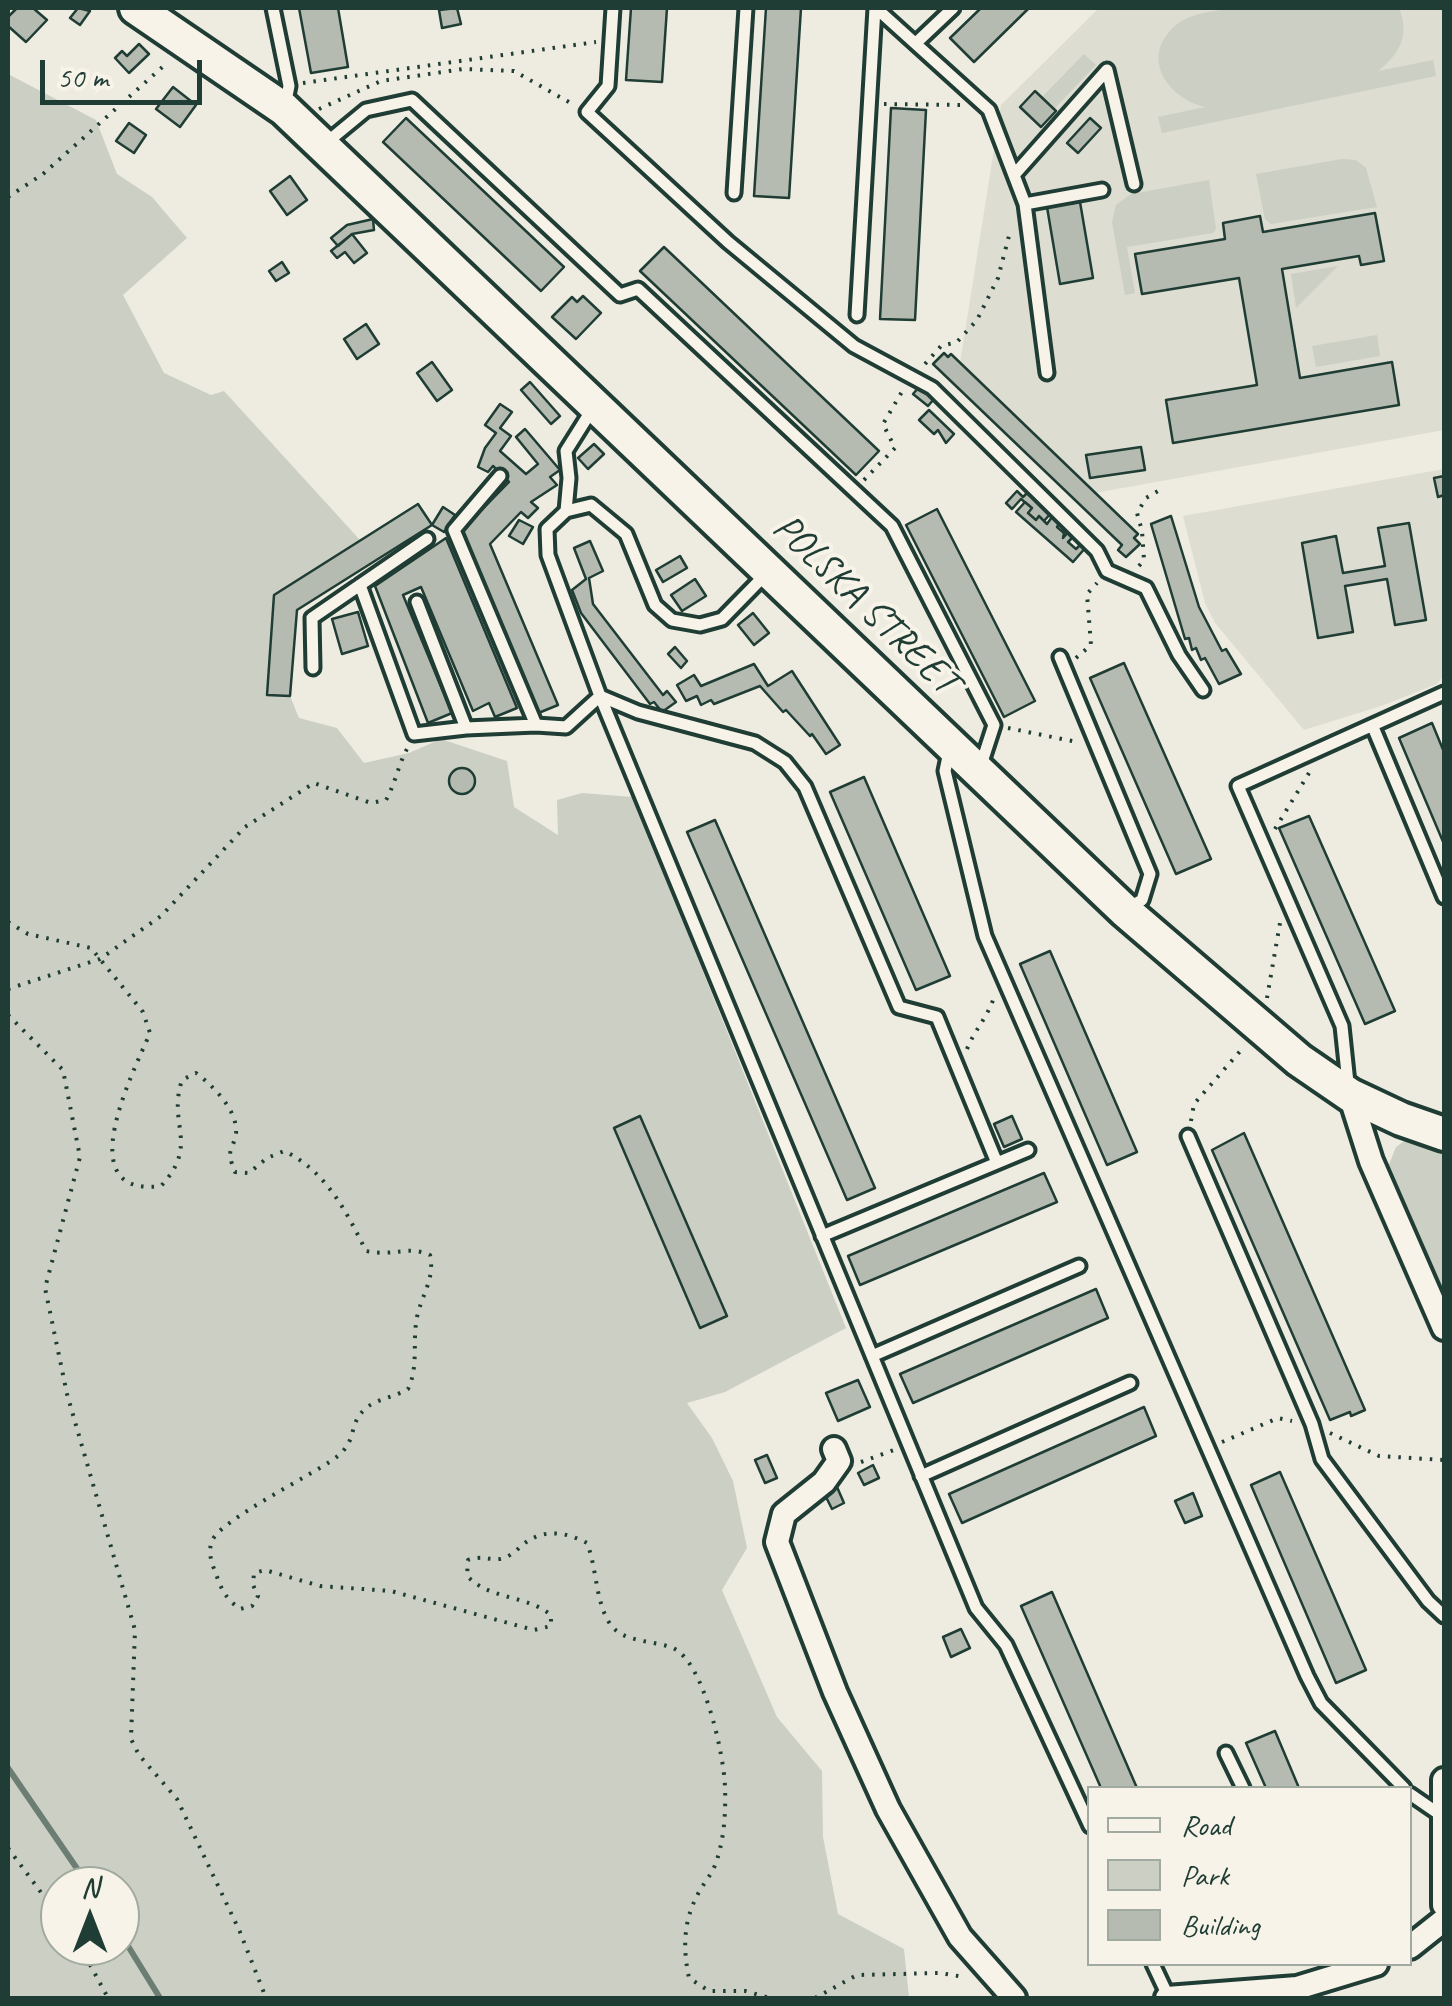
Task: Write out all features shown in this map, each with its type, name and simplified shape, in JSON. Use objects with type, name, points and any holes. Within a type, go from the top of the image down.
[{"type":"street","name":"POLSKA STREET","points":[[136,8],[299,116],[979,774],[1124,910],[1261,1028],[1299,1060],[1350,1094],[1401,1119],[1444,1134]]},
{"type":"street","points":[[1350,1094],[1371,1161],[1444,1328]]},
{"type":"street","points":[[834,1449],[840,1461],[824,1482],[784,1514],[777,1542],[835,1692],[888,1809],[960,1937],[1006,1990]]},
{"type":"street","points":[[1444,1780],[1444,1905]]},
{"type":"street","points":[[1412,1946],[1444,1920]]},
{"type":"street","points":[[1168,1998],[1297,1988],[1330,1971],[1363,1966]]},
{"type":"lane","points":[[272,8],[299,116],[366,110],[412,100],[620,295],[638,290],[892,526],[994,725],[979,774]]},
{"type":"lane","points":[[613,8],[608,86],[587,112],[717,232],[854,346],[932,388],[1097,551],[1107,571],[1146,588],[1180,655],[1203,690]]},
{"type":"lane","points":[[734,194],[746,8]]},
{"type":"lane","points":[[876,8],[989,110],[1025,208],[1047,373]]},
{"type":"lane","points":[[857,315],[876,8]]},
{"type":"lane","points":[[916,44],[953,8]]},
{"type":"lane","points":[[1014,175],[1107,70],[1134,184]]},
{"type":"lane","points":[[1025,208],[1102,190]]},
{"type":"lane","points":[[566,510],[570,478],[566,451],[595,404]]},
{"type":"lane","points":[[500,476],[454,530],[536,725]]},
{"type":"lane","points":[[770,570],[722,619],[700,625],[672,620],[655,605],[626,534],[591,505],[566,510],[547,529],[548,555],[600,696],[976,1608],[1006,1645],[1087,1820]]},
{"type":"lane","points":[[313,668],[312,618],[426,538]]},
{"type":"lane","points":[[360,585],[414,734],[536,725],[566,728],[600,696]]},
{"type":"lane","points":[[417,602],[466,728]]},
{"type":"lane","points":[[1060,656],[1150,874],[1142,900],[1124,910]]},
{"type":"lane","points":[[1350,1094],[1342,1026],[1238,786],[1444,693]]},
{"type":"lane","points":[[600,696],[638,712],[754,743],[786,762],[805,787],[899,1007],[937,1016],[997,1163]]},
{"type":"lane","points":[[1373,727],[1444,897]]},
{"type":"lane","points":[[950,746],[945,771],[986,936],[1307,1676],[1321,1703],[1402,1786]]},
{"type":"lane","points":[[1188,1136],[1312,1424],[1322,1459],[1444,1616]]},
{"type":"lane","points":[[822,1236],[1028,1150]]},
{"type":"lane","points":[[872,1356],[1079,1266]]},
{"type":"lane","points":[[921,1476],[1130,1383]]},
{"type":"lane","points":[[1226,1753],[1241,1786]]},
{"type":"lane","points":[[1412,1795],[1442,1816]]},
{"type":"lane","points":[[1154,1966],[1168,1998]]},
{"type":"path","points":[[299,116],[611,40]]},
{"type":"path","points":[[8,197],[42,174],[161,70],[184,41]]},
{"type":"path","points":[[299,116],[382,81],[463,69],[514,71],[587,112]]},
{"type":"path","points":[[869,104],[983,105]]},
{"type":"path","points":[[854,491],[894,448],[883,424],[913,378],[942,346],[958,342],[977,320],[998,278],[1007,236],[1025,208]]},
{"type":"path","points":[[994,725],[1097,746]]},
{"type":"path","points":[[8,989],[100,959],[161,916],[245,827],[314,783],[371,803],[386,800],[398,780],[398,765],[414,734]]},
{"type":"path","points":[[1264,846],[1325,748]]},
{"type":"path","points":[[1253,989],[1266,1000],[1285,894]]},
{"type":"path","points":[[8,922],[28,934],[91,948],[143,1012],[150,1033],[128,1079],[113,1136],[114,1164],[125,1181],[140,1189],[161,1186],[177,1169],[181,1152],[177,1096],[182,1080],[196,1073],[212,1085],[233,1118],[236,1134],[230,1158],[236,1172],[249,1173],[267,1158],[284,1151],[304,1160],[324,1179],[366,1251],[387,1256],[415,1248],[430,1255],[434,1274],[416,1320],[414,1374],[408,1389],[366,1408],[354,1422],[351,1444],[337,1457],[282,1492],[234,1516],[212,1539],[210,1558],[224,1596],[240,1609],[252,1606],[258,1596],[253,1585],[254,1573],[265,1570],[320,1586],[391,1591],[534,1630],[551,1626],[551,1614],[540,1606],[480,1590],[467,1576],[468,1560],[483,1556],[500,1559],[514,1553],[536,1534],[570,1534],[587,1543],[611,1626],[632,1639],[677,1650],[689,1662],[719,1740],[725,1787],[722,1842],[713,1870],[695,1899],[686,1931],[684,1953],[689,1978],[710,1992],[745,1991],[770,1998]]},
{"type":"path","points":[[965,1084],[967,1048],[974,1030],[988,1018],[1002,973]]},
{"type":"path","points":[[8,1014],[63,1070],[80,1157],[45,1288],[68,1394],[134,1630],[131,1739],[139,1755],[177,1800],[240,1932],[266,1998]]},
{"type":"path","points":[[1194,1104],[1261,1028]]},
{"type":"path","points":[[856,1464],[908,1444]]},
{"type":"path","points":[[8,1848],[40,1891]]},
{"type":"path","points":[[91,1966],[108,1998]]},
{"type":"path","points":[[815,1998],[857,1975],[940,1974],[1006,1990]]},
{"type":"shaded area","points":[[1099,8],[1444,8],[1444,430],[1095,493],[960,363],[1001,105]]},
{"type":"shaded area","points":[[1444,469],[1444,675],[1437,684],[1384,705],[1304,730],[1215,623],[1205,603],[1183,516]]},
{"type":"green space","points":[[1235,8],[1399,8],[1401,43],[1378,71],[1433,60],[1436,76],[1162,133],[1158,117],[1205,107],[1180,95],[1163,75],[1159,51],[1164,38],[1188,18]]},
{"type":"green space","points":[[1084,54],[1096,65],[1054,109],[1042,97]]},
{"type":"green space","points":[[8,74],[96,120],[117,174],[152,197],[187,238],[123,295],[164,373],[211,395],[224,391],[360,540],[274,595],[267,695],[290,696],[299,718],[337,728],[364,763],[409,753],[441,739],[507,761],[514,807],[558,835],[557,800],[582,793],[633,797],[846,1328],[725,1392],[687,1403],[712,1438],[733,1481],[747,1548],[722,1590],[777,1717],[822,1771],[823,1837],[838,1914],[904,1949],[909,1998],[8,1998]]},
{"type":"green space","points":[[1356,160],[1366,168],[1377,207],[1271,224],[1265,219],[1256,174]]},
{"type":"green space","points":[[1209,180],[1216,229],[1213,233],[1127,247],[1135,293],[1125,295],[1112,222],[1116,205],[1131,194]]},
{"type":"green space","points":[[1338,266],[1296,308],[1291,274]]},
{"type":"green space","points":[[1377,335],[1380,356],[1316,367],[1312,346]]},
{"type":"green space","points":[[1410,1137],[1444,1147],[1444,1301],[1388,1167],[1396,1147]]},
{"type":"building","points":[[17,8],[33,8],[47,20],[26,42],[8,26],[8,17]]},
{"type":"building","points":[[78,8],[90,11],[80,25],[70,18]]},
{"type":"building","points":[[299,8],[338,8],[348,67],[311,73]]},
{"type":"building","points":[[457,8],[461,24],[442,28],[439,10]]},
{"type":"building","points":[[631,8],[667,8],[662,82],[626,80]]},
{"type":"building","points":[[766,8],[801,8],[789,198],[754,196]]},
{"type":"building","points":[[981,8],[1029,8],[974,62],[950,38]]},
{"type":"building","points":[[139,44],[149,54],[129,73],[115,58],[122,51],[127,56]]},
{"type":"building","points":[[173,87],[196,105],[180,127],[156,109]]},
{"type":"building","points":[[1035,91],[1056,111],[1041,127],[1020,107]]},
{"type":"building","points":[[891,108],[926,110],[915,320],[880,319]]},
{"type":"building","points":[[406,118],[564,267],[541,291],[383,142]]},
{"type":"building","points":[[1090,118],[1101,128],[1078,153],[1067,143]]},
{"type":"building","points":[[129,123],[146,135],[134,153],[116,141]]},
{"type":"building","points":[[290,176],[307,200],[287,215],[270,191]]},
{"type":"building","points":[[1080,202],[1093,278],[1060,284],[1047,207]]},
{"type":"building","points":[[1375,213],[1384,261],[1361,265],[1359,256],[1282,269],[1300,378],[1392,362],[1399,405],[1173,443],[1166,400],[1257,385],[1239,278],[1142,294],[1135,254],[1225,239],[1223,223],[1260,216],[1263,232]]},
{"type":"building","points":[[373,219],[374,230],[352,234],[338,246],[331,238],[347,225]]},
{"type":"building","points":[[352,234],[367,253],[354,263],[345,252],[337,258],[331,251]]},
{"type":"building","points":[[664,247],[879,451],[856,475],[640,271]]},
{"type":"building","points":[[282,262],[289,273],[276,281],[269,271]]},
{"type":"building","points":[[583,296],[601,313],[576,339],[552,317],[572,297],[577,302]]},
{"type":"building","points":[[366,324],[379,344],[357,359],[344,339]]},
{"type":"building","points":[[944,353],[948,357],[951,354],[1138,534],[1134,538],[1140,544],[1126,557],[1118,550],[1122,545],[933,364]]},
{"type":"building","points":[[432,362],[452,390],[437,401],[417,373]]},
{"type":"building","points":[[530,382],[560,416],[551,424],[521,390]]},
{"type":"building","points":[[919,387],[934,399],[928,406],[913,394]]},
{"type":"building","points":[[500,404],[512,412],[500,428],[511,436],[500,451],[526,474],[538,464],[516,437],[525,429],[560,470],[550,477],[557,485],[531,502],[538,508],[528,518],[521,512],[490,544],[558,705],[536,714],[460,532],[509,482],[493,466],[488,472],[478,467],[496,433],[485,425]]},
{"type":"building","points":[[929,410],[954,434],[946,443],[938,430],[934,434],[919,420]]},
{"type":"building","points":[[594,444],[604,454],[588,469],[578,458]]},
{"type":"building","points":[[1141,447],[1145,470],[1090,478],[1086,455]]},
{"type":"building","points":[[1444,476],[1444,495],[1438,497],[1434,478]]},
{"type":"building","points":[[1017,491],[1023,497],[1027,493],[1051,513],[1044,521],[1039,516],[1036,520],[1028,513],[1032,508],[1021,499],[1012,509],[1006,503]]},
{"type":"building","points":[[1025,502],[1032,508],[1028,513],[1036,520],[1039,516],[1047,524],[1052,517],[1064,533],[1063,538],[1070,530],[1075,535],[1068,542],[1076,549],[1083,542],[1087,546],[1073,562],[1016,512]]},
{"type":"building","points":[[418,504],[432,525],[297,610],[290,696],[267,695],[274,595]]},
{"type":"building","points":[[443,507],[455,515],[444,532],[432,525]]},
{"type":"building","points":[[937,509],[1035,701],[1004,717],[906,525]]},
{"type":"building","points":[[1171,516],[1199,607],[1222,651],[1226,649],[1241,674],[1219,684],[1205,658],[1201,660],[1196,648],[1192,650],[1189,638],[1185,639],[1151,524]]},
{"type":"building","points":[[519,520],[533,527],[523,544],[509,536]]},
{"type":"building","points":[[1409,523],[1426,620],[1395,625],[1387,579],[1345,586],[1353,632],[1318,638],[1302,543],[1336,536],[1343,573],[1385,566],[1378,528]]},
{"type":"building","points":[[446,538],[517,708],[495,717],[489,703],[473,711],[421,587],[403,595],[452,713],[428,723],[375,586]]},
{"type":"building","points":[[590,541],[603,571],[589,578],[593,604],[663,695],[667,691],[676,702],[662,712],[654,702],[650,704],[581,613],[572,590],[586,579],[574,548]]},
{"type":"building","points":[[680,556],[687,568],[663,582],[656,570]]},
{"type":"building","points":[[695,579],[706,596],[682,611],[671,595]]},
{"type":"building","points":[[358,612],[368,646],[342,654],[332,619]]},
{"type":"building","points":[[753,613],[769,633],[754,645],[738,625]]},
{"type":"building","points":[[675,647],[687,661],[681,668],[668,654]]},
{"type":"building","points":[[1124,663],[1211,859],[1176,874],[1090,678]]},
{"type":"building","points":[[754,664],[768,686],[792,671],[840,745],[826,754],[812,734],[786,710],[783,712],[760,686],[714,704],[711,700],[701,705],[697,696],[686,701],[677,685],[694,675],[701,686]]},
{"type":"building","points":[[1432,723],[1444,752],[1444,844],[1399,738]]},
{"type":"building","points":[[462,768],[471,772],[475,781],[471,790],[462,794],[453,790],[449,781],[453,772]]},
{"type":"building","points":[[864,777],[950,976],[916,990],[830,792]]},
{"type":"building","points":[[1309,816],[1395,1011],[1365,1024],[1279,828]]},
{"type":"building","points":[[715,820],[875,1188],[847,1200],[687,832]]},
{"type":"building","points":[[1050,951],[1137,1152],[1107,1165],[1020,964]]},
{"type":"building","points":[[640,1116],[727,1316],[700,1328],[614,1128]]},
{"type":"building","points":[[1012,1116],[1022,1139],[1004,1147],[994,1124]]},
{"type":"building","points":[[1244,1133],[1365,1410],[1351,1416],[1350,1412],[1330,1420],[1212,1150]]},
{"type":"building","points":[[1044,1173],[1057,1202],[860,1285],[848,1256]]},
{"type":"building","points":[[1096,1289],[1108,1318],[913,1403],[900,1374]]},
{"type":"building","points":[[858,1380],[870,1407],[838,1421],[826,1393]]},
{"type":"building","points":[[1144,1407],[1156,1436],[962,1523],[949,1494]]},
{"type":"building","points":[[767,1455],[777,1478],[765,1483],[755,1460]]},
{"type":"building","points":[[873,1465],[879,1478],[864,1485],[858,1473]]},
{"type":"building","points":[[1280,1472],[1366,1670],[1336,1683],[1251,1485]]},
{"type":"building","points":[[837,1487],[844,1503],[832,1509],[824,1493]]},
{"type":"building","points":[[1193,1493],[1202,1516],[1185,1523],[1175,1501]]},
{"type":"building","points":[[1052,1592],[1136,1786],[1100,1786],[1021,1606]]},
{"type":"building","points":[[961,1629],[970,1648],[951,1657],[943,1637]]},
{"type":"building","points":[[1275,1731],[1298,1786],[1265,1786],[1246,1743]]},
{"type":"waterway","points":[[8,1768],[75,1866]]},
{"type":"waterway","points":[[140,1966],[160,1998]]}]
